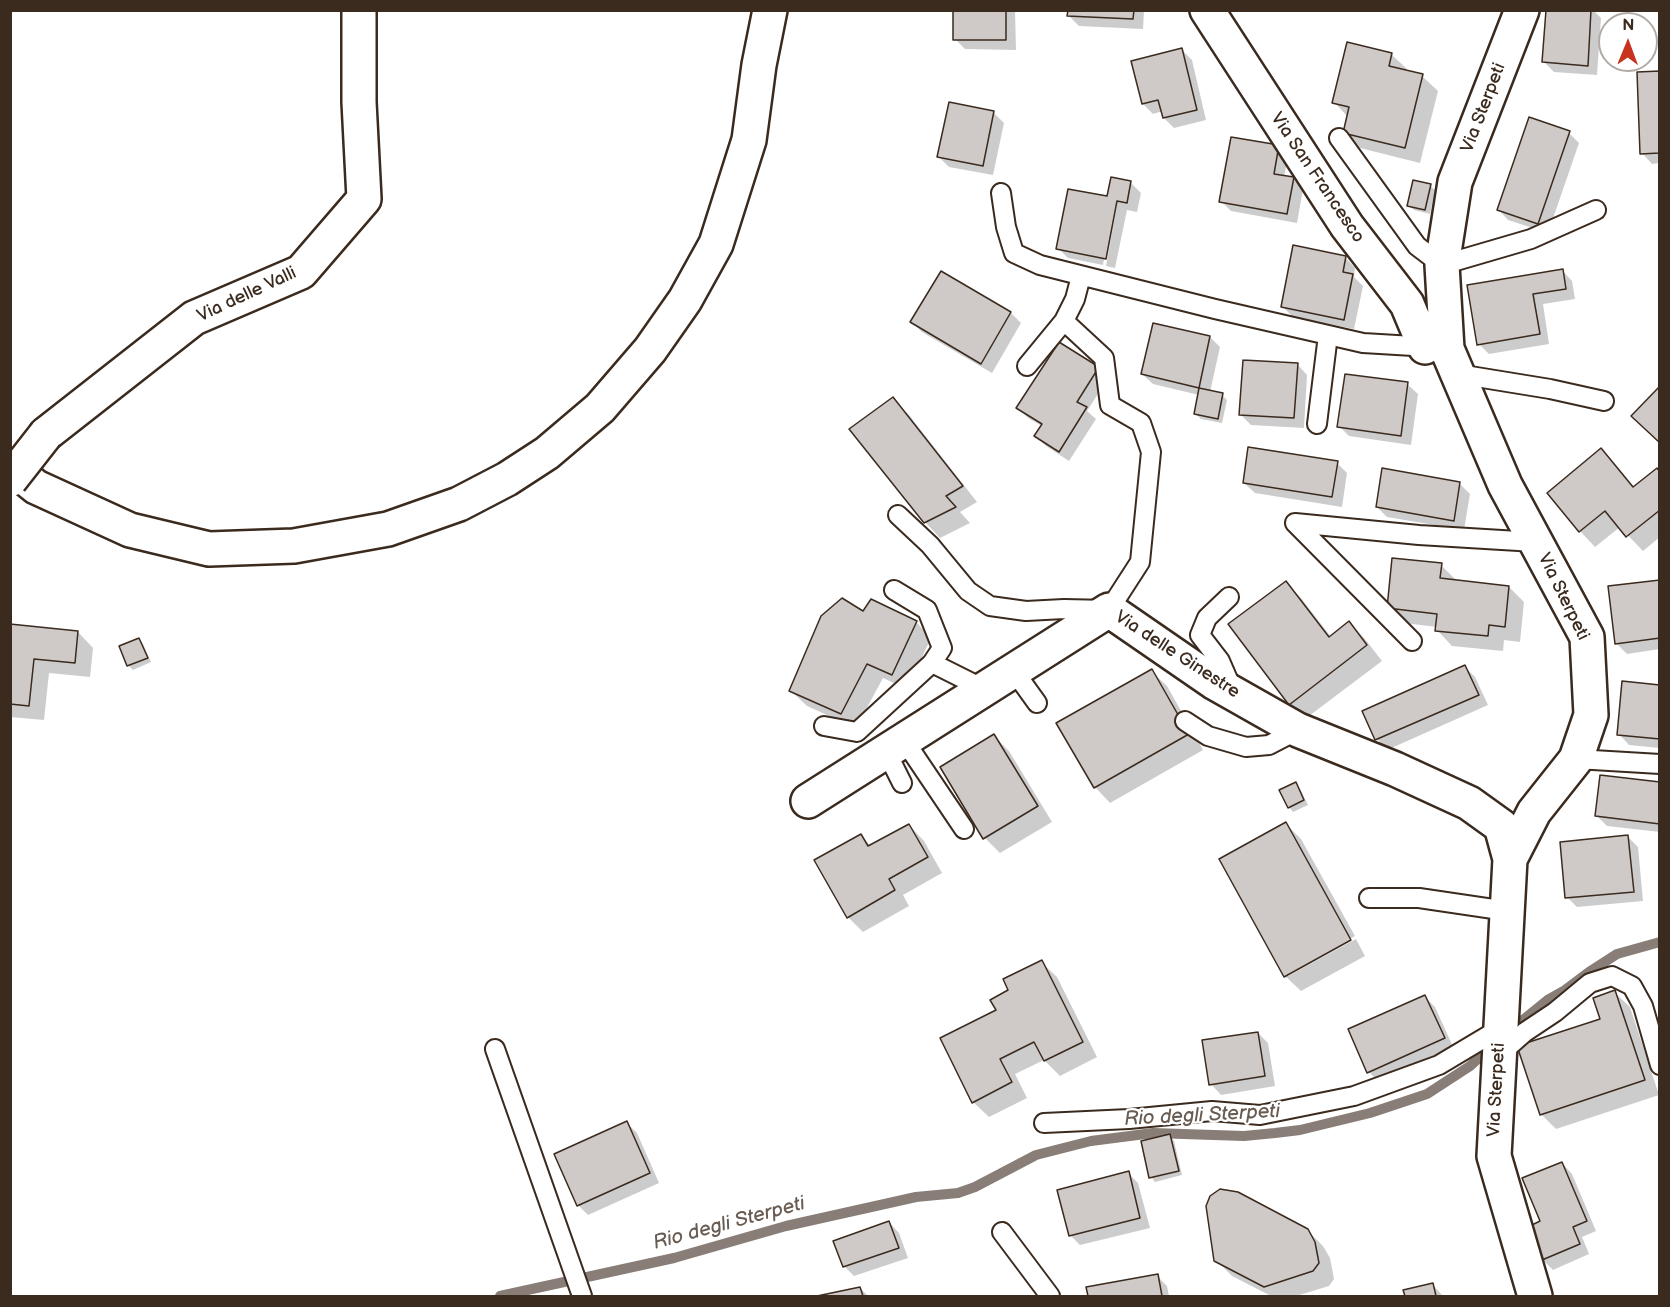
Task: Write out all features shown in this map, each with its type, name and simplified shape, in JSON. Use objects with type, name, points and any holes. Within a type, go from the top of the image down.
[{"type":"main road","points":[[756,10],[759,65]]},
{"type":"main road","points":[[10,466],[36,487],[130,530],[208,549],[294,546],[388,529],[459,504],[507,479],[548,453],[600,408],[650,350],[685,300],[716,244],[749,140],[759,65],[770,10]]},
{"type":"main road","name":"Via San Francesco","points":[[1207,10],[1347,226],[1407,304],[1444,357]]},
{"type":"main road","name":"Via Sterpeti","points":[[1522,10],[1455,182],[1442,264],[1444,357],[1505,485],[1587,637],[1591,715],[1576,759],[1534,812],[1510,859],[1494,1156],[1535,1296]]},
{"type":"main road","name":"Via delle Valli","points":[[10,480],[46,434],[194,318],[301,272],[364,199],[359,102],[359,13]]},
{"type":"main road","name":"Via delle Ginestre","points":[[808,801],[1109,610],[1215,682],[1298,730],[1395,769],[1469,803],[1501,826],[1510,859]]},
{"type":"lane","points":[[1339,138],[1417,246],[1442,264],[1531,239],[1596,210]]},
{"type":"lane","points":[[1001,193],[1006,227],[1014,252],[1040,266],[1362,343],[1444,357],[1550,389],[1604,401]]},
{"type":"lane","points":[[1027,366],[1064,321],[1075,299],[1081,276]]},
{"type":"lane","points":[[898,515],[930,545],[968,591],[990,606],[1026,611],[1109,610],[1140,562],[1150,452],[1141,423],[1110,405],[1104,358],[1064,321]]},
{"type":"lane","points":[[1317,424],[1328,334]]},
{"type":"lane","points":[[1412,641],[1294,523],[1419,535],[1535,542]]},
{"type":"lane","points":[[824,726],[857,732],[932,663],[942,648],[927,610],[894,590]]},
{"type":"lane","points":[[1229,597],[1207,618],[1200,635],[1220,661],[1234,694]]},
{"type":"lane","points":[[932,663],[984,689]]},
{"type":"lane","points":[[1014,670],[1037,703]]},
{"type":"lane","points":[[1185,721],[1208,736],[1245,747],[1269,745],[1298,730]]},
{"type":"lane","points":[[895,746],[902,783]]},
{"type":"lane","points":[[895,746],[964,829]]},
{"type":"lane","points":[[1576,759],[1659,764]]},
{"type":"lane","points":[[1369,898],[1419,898],[1507,911]]},
{"type":"lane","points":[[1044,1123],[1130,1119],[1212,1111],[1260,1115],[1354,1096],[1525,1032],[1555,1012],[1590,983],[1612,976],[1632,986],[1643,1006],[1659,1065]]},
{"type":"lane","points":[[495,1049],[572,1264],[580,1293]]},
{"type":"lane","points":[[1002,1232],[1050,1296]]},
{"type":"building","points":[[953,10],[1006,10],[1006,40],[953,40]]},
{"type":"building","points":[[1068,10],[1134,10],[1133,19],[1067,16]]},
{"type":"building","points":[[1546,10],[1591,10],[1588,66],[1542,62]]},
{"type":"building","points":[[1347,42],[1392,53],[1389,66],[1423,74],[1405,148],[1343,133],[1349,107],[1332,103]]},
{"type":"building","points":[[1182,48],[1197,110],[1163,118],[1158,100],[1142,104],[1131,61]]},
{"type":"building","points":[[1660,71],[1660,153],[1640,154],[1637,72]]},
{"type":"building","points":[[949,102],[994,111],[983,166],[937,157]]},
{"type":"building","points":[[1529,117],[1570,131],[1538,224],[1497,210]]},
{"type":"building","points":[[1231,137],[1279,145],[1274,174],[1294,177],[1287,214],[1219,202]]},
{"type":"building","points":[[1111,177],[1131,181],[1127,203],[1117,201],[1106,259],[1056,249],[1068,189],[1107,196]]},
{"type":"building","points":[[1413,180],[1431,184],[1425,210],[1407,206]]},
{"type":"building","points":[[1293,245],[1346,256],[1343,272],[1353,274],[1344,320],[1281,307]]},
{"type":"building","points":[[1563,269],[1566,289],[1533,294],[1540,334],[1477,345],[1467,285]]},
{"type":"building","points":[[941,271],[1011,312],[981,364],[910,322]]},
{"type":"building","points":[[1153,323],[1210,336],[1199,388],[1141,374]]},
{"type":"building","points":[[1059,342],[1099,367],[1077,402],[1087,407],[1059,452],[1034,436],[1042,424],[1016,408]]},
{"type":"building","points":[[1243,360],[1298,363],[1294,418],[1239,415]]},
{"type":"building","points":[[1345,374],[1408,382],[1401,436],[1337,427]]},
{"type":"building","points":[[1660,386],[1660,443],[1631,416]]},
{"type":"building","points":[[1199,388],[1223,393],[1218,419],[1194,414]]},
{"type":"building","points":[[893,397],[963,486],[946,496],[956,507],[924,523],[849,429]]},
{"type":"building","points":[[1248,447],[1338,461],[1332,497],[1243,483]]},
{"type":"building","points":[[1601,448],[1633,487],[1657,468],[1660,472],[1660,510],[1626,537],[1605,511],[1579,532],[1547,493]]},
{"type":"building","points":[[1382,468],[1460,482],[1454,521],[1376,507]]},
{"type":"building","points":[[1392,558],[1442,563],[1440,578],[1509,586],[1505,627],[1489,625],[1488,636],[1435,631],[1437,614],[1387,608]]},
{"type":"building","points":[[1660,580],[1660,638],[1615,644],[1608,586]]},
{"type":"building","points":[[1286,581],[1329,637],[1349,621],[1367,645],[1289,705],[1228,624]]},
{"type":"building","points":[[842,598],[863,611],[871,599],[917,621],[892,675],[867,664],[841,714],[789,691],[821,616]]},
{"type":"building","points":[[10,624],[78,631],[75,663],[34,659],[29,706],[10,704]]},
{"type":"building","points":[[139,638],[148,658],[127,666],[119,646]]},
{"type":"building","points":[[1465,665],[1479,695],[1375,740],[1362,711]]},
{"type":"building","points":[[1152,669],[1189,734],[1094,788],[1056,723]]},
{"type":"building","points":[[1622,681],[1660,685],[1660,739],[1617,735]]},
{"type":"building","points":[[994,734],[1038,806],[983,839],[940,767]]},
{"type":"building","points":[[1600,775],[1660,782],[1660,824],[1595,816]]},
{"type":"building","points":[[1296,782],[1304,800],[1288,808],[1279,790]]},
{"type":"building","points":[[1286,822],[1351,940],[1284,977],[1219,859]]},
{"type":"building","points":[[909,824],[928,857],[889,879],[895,890],[847,918],[814,860],[861,834],[868,846]]},
{"type":"building","points":[[1628,835],[1634,892],[1565,898],[1560,842]]},
{"type":"building","points":[[1042,960],[1083,1042],[1044,1061],[1034,1042],[1000,1059],[1012,1082],[972,1103],[940,1038],[996,1010],[990,1000],[1008,990],[1003,979]]},
{"type":"building","points":[[1615,990],[1645,1080],[1540,1115],[1517,1046],[1600,1019],[1593,998]]},
{"type":"building","points":[[1425,995],[1445,1038],[1367,1073],[1348,1029]]},
{"type":"building","points":[[1258,1032],[1265,1076],[1209,1085],[1202,1040]]},
{"type":"building","points":[[627,1121],[650,1173],[577,1206],[554,1154]]},
{"type":"building","points":[[1170,1134],[1179,1171],[1149,1178],[1141,1141]]},
{"type":"building","points":[[1562,1162],[1587,1221],[1573,1227],[1580,1244],[1542,1260],[1528,1227],[1540,1221],[1522,1178]]},
{"type":"building","points":[[1129,1171],[1140,1218],[1069,1236],[1057,1190]]},
{"type":"building","points":[[1220,1189],[1238,1192],[1308,1229],[1315,1242],[1319,1263],[1313,1271],[1264,1287],[1214,1261],[1206,1206],[1210,1196]]},
{"type":"building","points":[[889,1221],[899,1248],[843,1267],[833,1241]]},
{"type":"building","points":[[1158,1274],[1162,1296],[1088,1296],[1086,1287]]},
{"type":"building","points":[[1433,1283],[1436,1296],[1405,1296],[1403,1290]]},
{"type":"building","points":[[860,1287],[863,1296],[817,1296]]},
{"type":"waterway","name":"Rio degli Sterpeti","points":[[1507,1033],[1549,999],[1617,954],[1660,942]]},
{"type":"waterway","name":"Rio degli Sterpeti","points":[[500,1296],[674,1258],[786,1226],[916,1197],[958,1193],[975,1187],[1036,1155],[1091,1141],[1153,1133],[1244,1136],[1275,1133],[1300,1130],[1370,1113],[1427,1094],[1470,1066],[1493,1045]]}]
